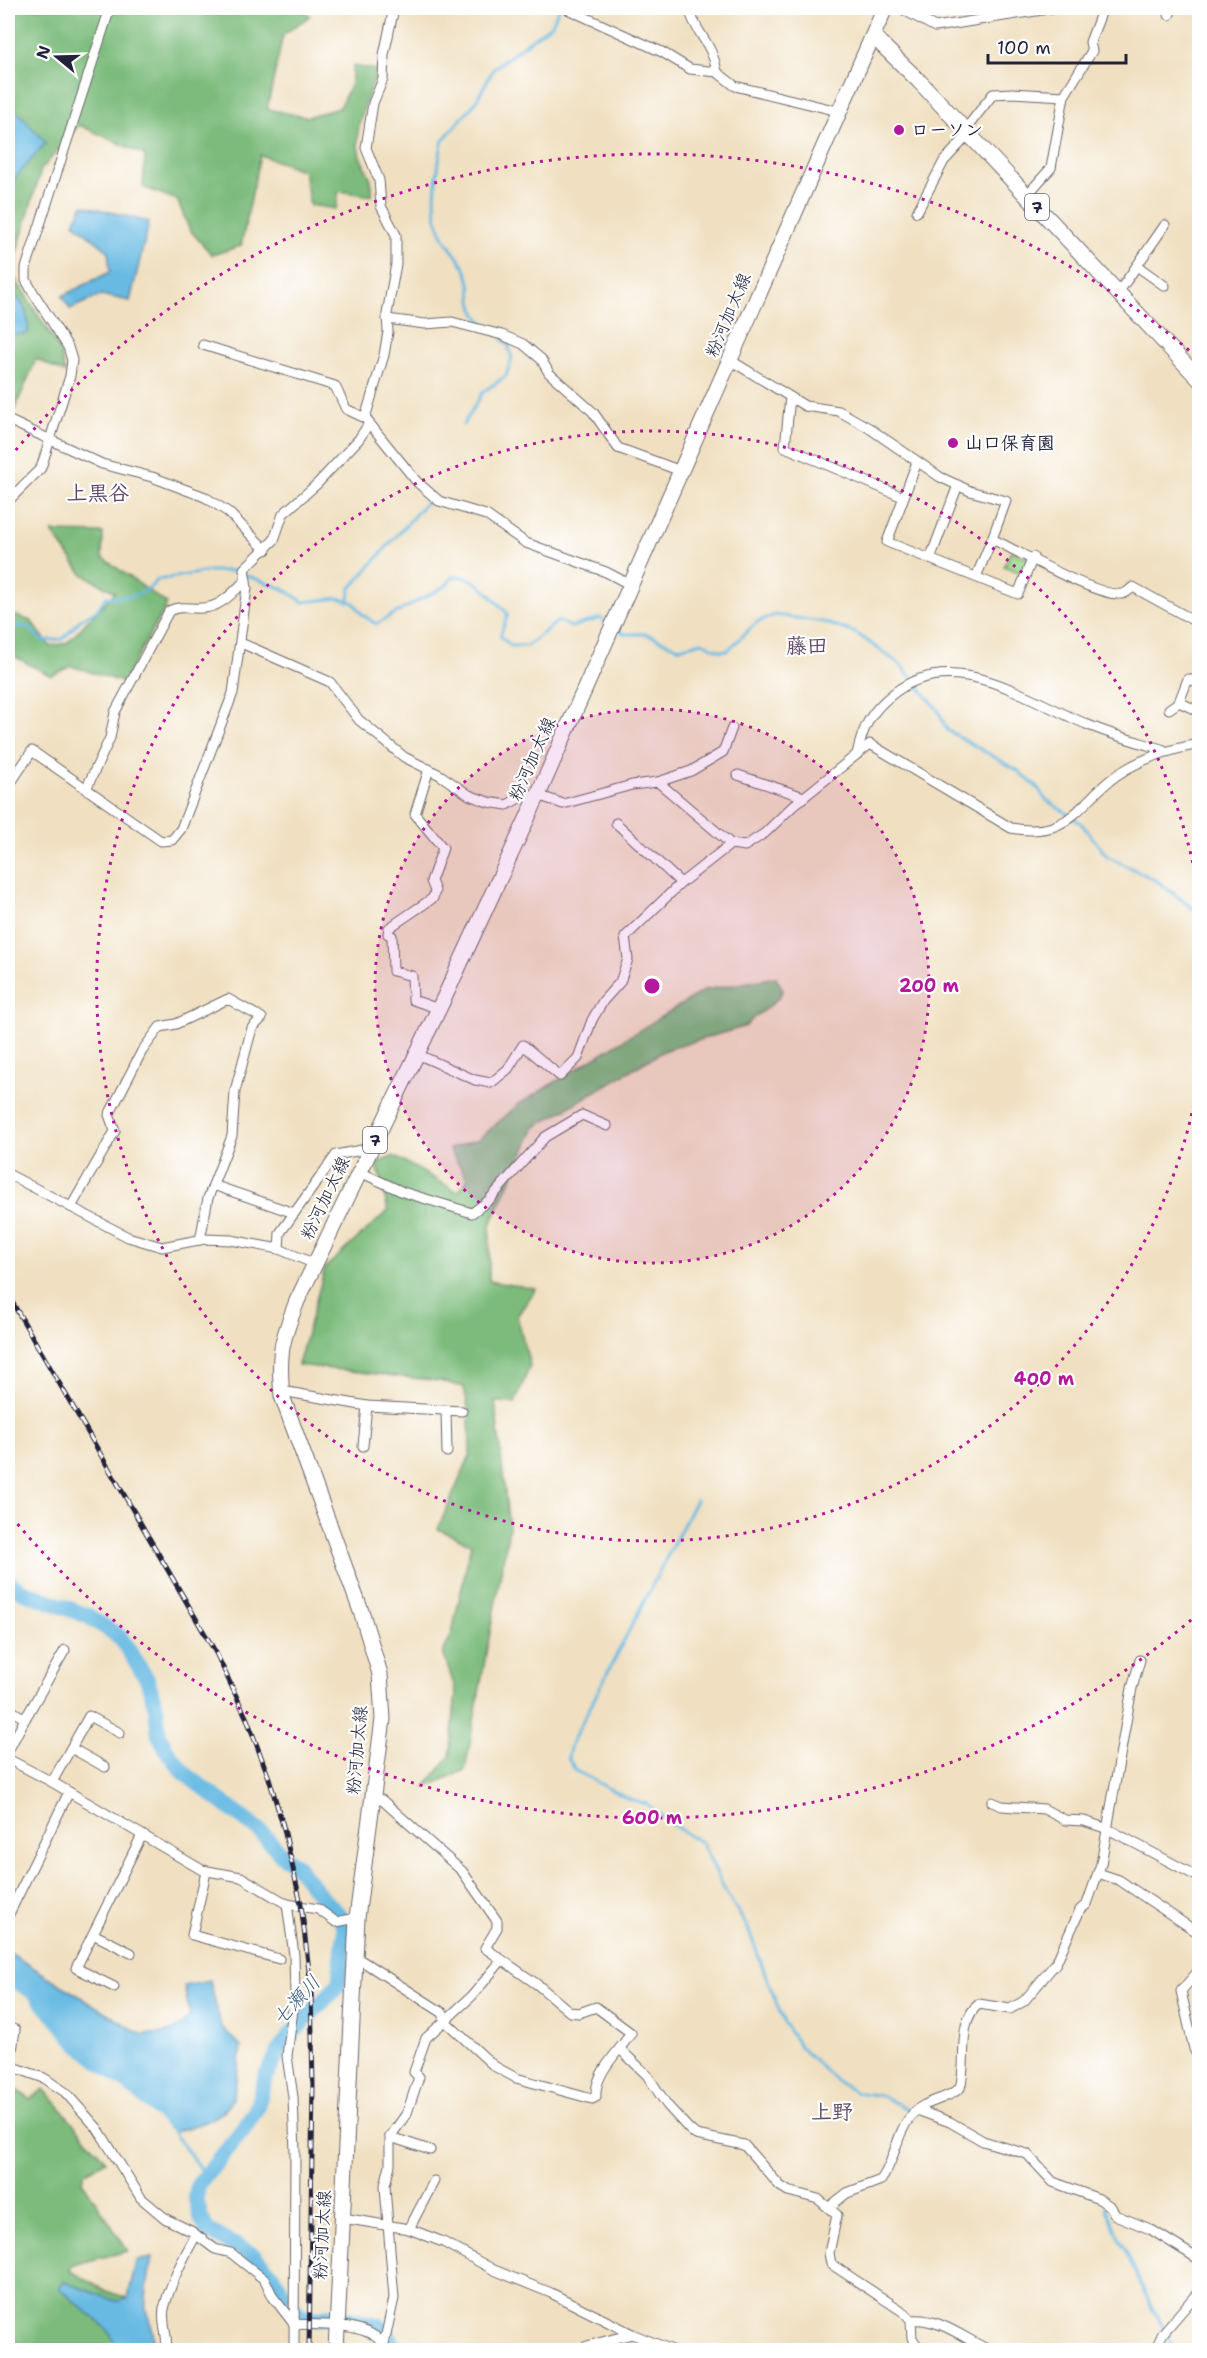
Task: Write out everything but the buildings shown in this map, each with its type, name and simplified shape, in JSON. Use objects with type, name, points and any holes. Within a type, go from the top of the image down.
[{"type":"main road","name":"粉河加太線","points":[[336,2350],[357,1918],[383,1719],[380,1674],[362,1614],[282,1391],[279,1361],[284,1336],[315,1264],[439,1009],[538,795],[885,8]]},
{"type":"main road","name":"7","points":[[873,36],[919,81],[1200,380]]},
{"type":"street","points":[[8,501],[41,468],[70,376],[72,360],[68,347],[26,280],[26,268],[110,8]]},
{"type":"street","points":[[8,787],[32,751],[161,841],[172,840],[181,829],[193,791],[211,756],[232,693],[241,643],[246,580],[244,569],[274,540],[283,514],[317,484],[359,439],[366,422],[384,355],[396,264],[396,235],[381,206],[379,180],[366,148],[373,103],[383,79],[384,55],[394,8]]},
{"type":"street","points":[[565,8],[662,52],[690,69],[717,72],[735,86],[838,111]]},
{"type":"street","points":[[689,8],[697,27],[710,45],[717,72]]},
{"type":"street","points":[[900,8],[935,27],[1055,8]]},
{"type":"street","points":[[1027,195],[1051,168],[1064,96],[1092,51],[1090,42],[1102,8]]},
{"type":"street","points":[[917,212],[944,161],[993,94],[1064,96]]},
{"type":"street","points":[[1118,292],[1165,225]]},
{"type":"street","points":[[1137,266],[1165,286]]},
{"type":"street","points":[[387,319],[425,324],[452,322],[502,334],[523,344],[541,359],[549,373],[593,412],[618,448],[681,471]]},
{"type":"street","points":[[203,345],[335,387],[346,409],[366,422],[417,482],[439,501],[486,515],[526,543],[606,572],[631,585]]},
{"type":"street","points":[[730,360],[805,406],[839,411],[869,428],[917,462],[958,485],[1006,501],[976,577]]},
{"type":"street","points":[[790,397],[785,447],[903,497]]},
{"type":"street","points":[[8,420],[102,464],[152,477],[205,497],[228,512],[266,550]]},
{"type":"street","points":[[917,462],[887,542],[1018,594],[1033,557]]},
{"type":"street","points":[[930,559],[958,485]]},
{"type":"street","points":[[992,539],[1033,557],[1085,585],[1124,594],[1133,587],[1200,624]]},
{"type":"street","points":[[87,788],[110,738],[115,712],[169,611],[179,606],[203,608],[219,604],[246,580]]},
{"type":"street","points":[[241,643],[330,682],[359,720],[404,757],[429,769],[469,795],[488,802],[507,805],[524,795],[538,795],[563,804],[632,785],[658,782],[691,771],[723,752],[732,728]]},
{"type":"street","points":[[857,754],[862,730],[880,704],[908,683],[933,674],[990,681],[1037,699],[1086,724],[1164,750]]},
{"type":"street","points":[[1169,709],[1179,702],[1188,679],[1200,683]]},
{"type":"street","points":[[1179,702],[1200,712]]},
{"type":"street","points":[[658,782],[731,844],[745,846],[765,833],[804,797],[870,744],[1011,828],[1031,832],[1045,830],[1080,812],[1117,775],[1164,750],[1200,744]]},
{"type":"street","points":[[429,769],[415,814],[443,848],[431,881],[435,891],[433,898],[389,928],[388,934],[392,936],[393,971],[412,976],[413,1000],[439,1009]]},
{"type":"street","points":[[738,775],[804,797]]},
{"type":"street","points":[[616,823],[681,883]]},
{"type":"street","points":[[417,1054],[475,1080],[491,1083],[507,1069],[523,1045],[560,1076],[578,1058],[592,1020],[603,1001],[620,982],[628,959],[625,937],[681,883],[731,844]]},
{"type":"street","points":[[71,1207],[115,1131],[109,1115],[142,1051],[160,1027],[176,1024],[228,999],[262,1018],[252,1028],[235,1091],[232,1136],[213,1185],[200,1240]]},
{"type":"street","points":[[360,1172],[403,1192],[472,1214],[489,1200],[545,1137],[582,1115],[607,1126]]},
{"type":"street","points":[[279,1249],[280,1233],[336,1155],[371,1148]]},
{"type":"street","points":[[8,1174],[128,1237],[162,1247],[200,1240],[231,1240],[279,1249],[315,1264]]},
{"type":"street","points":[[213,1185],[294,1214]]},
{"type":"street","points":[[282,1391],[367,1406],[462,1411]]},
{"type":"street","points":[[363,1446],[367,1406]]},
{"type":"street","points":[[446,1411],[447,1452]]},
{"type":"street","points":[[8,1751],[65,1650]]},
{"type":"street","points":[[829,2207],[848,2193],[881,2180],[915,2112],[932,2100],[955,2093],[960,2088],[966,2028],[973,2008],[979,2004],[1002,2010],[1016,2007],[1024,2001],[1056,1963],[1080,1910],[1087,1904],[1098,1873],[1132,1689],[1140,1660]]},
{"type":"street","points":[[8,1708],[25,1719]]},
{"type":"street","points":[[52,1782],[89,1716],[120,1733]]},
{"type":"street","points":[[71,1748],[105,1767]]},
{"type":"street","points":[[8,1759],[52,1782],[206,1872],[241,1877],[287,1904],[318,1909],[336,1922],[357,1918]]},
{"type":"street","points":[[8,1916],[69,1792]]},
{"type":"street","points":[[356,1960],[362,1961],[418,1995],[443,2013],[446,2022],[494,2066],[516,2078],[592,2098],[596,2097],[598,2082],[602,2074],[631,2033],[600,2009],[590,2007],[579,2013],[570,2012],[538,1984],[485,1948],[497,1928],[497,1921],[462,1871],[382,1800],[373,1798]]},
{"type":"street","points":[[992,1802],[1002,1806],[1044,1809],[1065,1820],[1084,1821],[1107,1829],[1200,1878]]},
{"type":"street","points":[[114,1987],[76,1968],[142,1835]]},
{"type":"street","points":[[206,1872],[192,1935],[279,1959]]},
{"type":"street","points":[[1098,1873],[1119,1880],[1200,1934]]},
{"type":"street","points":[[287,1904],[294,1955],[295,1995],[287,2056],[293,2097],[296,2153],[294,2350]]},
{"type":"street","points":[[93,1934],[131,1953]]},
{"type":"street","points":[[8,2027],[15,2030],[9,2065],[44,2078],[64,2092],[98,2129],[141,2198],[166,2219],[216,2249],[231,2253],[265,2280],[273,2297],[293,2320],[337,2320],[385,2340],[394,2298],[386,2185],[390,2165],[390,2137],[407,2113],[419,2077],[414,2072],[426,2038],[472,1996],[501,1961]]},
{"type":"street","points":[[1200,1969],[1181,1991],[1194,2049],[1200,2060]]},
{"type":"street","points":[[621,2050],[647,2075],[667,2106],[696,2135],[744,2145],[780,2186],[788,2191],[818,2199],[837,2215],[829,2253],[831,2264],[855,2283],[896,2306],[911,2320],[962,2334],[989,2350]]},
{"type":"street","points":[[915,2112],[950,2122],[983,2141],[1027,2154],[1053,2182],[1099,2199],[1111,2207],[1115,2215],[1150,2229],[1200,2260]]},
{"type":"street","points":[[390,2137],[430,2150]]},
{"type":"street","points":[[409,2229],[434,2181]]},
{"type":"street","points":[[343,2218],[409,2229],[442,2242],[494,2270],[551,2293],[632,2334],[672,2350]]},
{"type":"street","points":[[166,2350],[168,2340],[164,2310],[186,2253],[196,2235]]},
{"type":"street","points":[[1155,2350],[1166,2331],[1200,2290]]},
{"type":"street","points":[[911,2320],[912,2338],[920,2350]]},
{"type":"street","points":[[580,2350],[632,2334]]},
{"type":"green space","points":[[8,8],[302,8],[310,16],[283,35],[267,109],[306,117],[339,108],[351,84],[353,66],[377,70],[358,131],[359,152],[370,177],[372,196],[339,191],[336,209],[310,205],[304,171],[260,155],[241,246],[212,255],[190,230],[177,200],[143,187],[145,155],[79,125],[41,170],[11,272],[59,348],[65,373],[36,359],[13,414],[8,412]]},
{"type":"green space","points":[[52,532],[103,533],[102,557],[167,604],[123,682],[71,666],[51,676],[8,653],[8,613],[31,621],[50,646],[67,643],[115,592],[82,574]]},
{"type":"green space","points":[[1011,551],[1030,559],[1022,573],[1004,566]]},
{"type":"green space","points":[[776,977],[783,990],[780,996],[746,1026],[665,1050],[535,1127],[490,1226],[489,1281],[536,1289],[517,1316],[530,1366],[515,1403],[495,1402],[509,1528],[465,1770],[424,1788],[450,1756],[456,1691],[443,1653],[452,1633],[471,1544],[438,1529],[470,1455],[469,1412],[464,1387],[439,1381],[298,1365],[325,1268],[388,1211],[377,1163],[394,1156],[458,1192],[468,1179],[449,1149],[479,1139],[519,1104],[705,990]]},
{"type":"green space","points":[[10,2086],[30,2099],[44,2089],[106,2161],[84,2173],[82,2181],[128,2251],[72,2265],[69,2270],[106,2291],[128,2298],[118,2302],[64,2282],[59,2288],[107,2329],[119,2350],[23,2350],[8,2327],[8,2090]]},
{"type":"water","points":[[8,101],[46,143],[8,186]]},
{"type":"water","points":[[83,205],[149,222],[130,301],[101,295],[70,309],[62,296],[110,272],[108,251],[74,223]]},
{"type":"water","points":[[9,288],[24,308],[28,333],[13,335],[8,340]]},
{"type":"water","points":[[8,1952],[142,2035],[164,2033],[180,2026],[190,2015],[184,1986],[210,1981],[221,2026],[241,2047],[236,2084],[228,2106],[209,2120],[173,2132],[135,2097],[75,2050],[31,1998],[8,1984]]},
{"type":"water","points":[[152,2258],[146,2292],[146,2310],[154,2335],[151,2350],[119,2350],[107,2329],[59,2288],[64,2282],[119,2302],[128,2298],[136,2261]]},
{"type":"waterway","points":[[490,329],[473,307],[466,271],[445,240],[436,215],[435,193],[441,148],[443,140],[475,103],[494,68],[552,24],[559,8]]},
{"type":"waterway","points":[[463,425],[483,392],[506,376],[512,358],[508,344],[502,339]]},
{"type":"waterway","points":[[349,601],[350,589],[429,499]]},
{"type":"waterway","points":[[8,625],[28,627],[43,641],[63,639],[81,619],[97,610],[106,597],[134,595],[146,590],[157,580],[210,571],[234,571],[284,589],[303,602],[339,598],[354,603],[363,615],[376,624],[447,585],[452,577],[461,577],[483,588],[508,614],[500,636],[511,646],[527,646],[558,621],[571,627],[601,618],[606,623]]},
{"type":"waterway","points":[[618,629],[624,634],[646,634],[679,648],[702,642],[721,651],[728,650],[757,622],[775,615],[823,622],[856,633],[901,665],[938,710],[947,730],[1017,770],[1038,788],[1045,799],[1081,823],[1107,856],[1157,881],[1200,914]]},
{"type":"waterway","points":[[696,1500],[571,1744],[568,1758],[576,1771],[627,1798],[647,1804],[671,1824],[702,1843],[725,1891],[747,1926],[784,2023],[800,2047],[838,2082],[855,2092],[882,2096],[913,2112]]},
{"type":"waterway","name":"七瀬川","points":[[8,1582],[22,1591],[88,1616],[120,1637],[147,1679],[156,1708],[159,1735],[167,1751],[184,1773],[261,1832],[283,1856],[296,1865],[324,1900],[340,1915],[345,1929],[339,1985],[282,2046],[267,2074],[256,2109],[244,2129],[198,2185],[196,2199],[207,2230],[253,2255],[274,2277],[287,2302],[301,2316],[318,2319],[330,2315],[378,2325],[388,2335],[396,2350]]},
{"type":"waterway","points":[[8,1984],[31,1998],[75,2050],[135,2097],[173,2132],[206,2175]]},
{"type":"waterway","points":[[1105,2207],[1152,2308],[1176,2350]]},
{"type":"railway","points":[[8,1295],[216,1653],[247,1719],[269,1778],[284,1829],[301,1904],[311,1988],[313,2086],[309,2350]]},
{"type":"place","name":"ローソン","points":[[899,130]]},
{"type":"place","name":"山口保育園","points":[[953,443]]},
{"type":"district","name":"上黒谷","points":[[98,493]]},
{"type":"district","name":"藤田","points":[[807,646]]},
{"type":"district","name":"上野","points":[[832,2112]]}]
